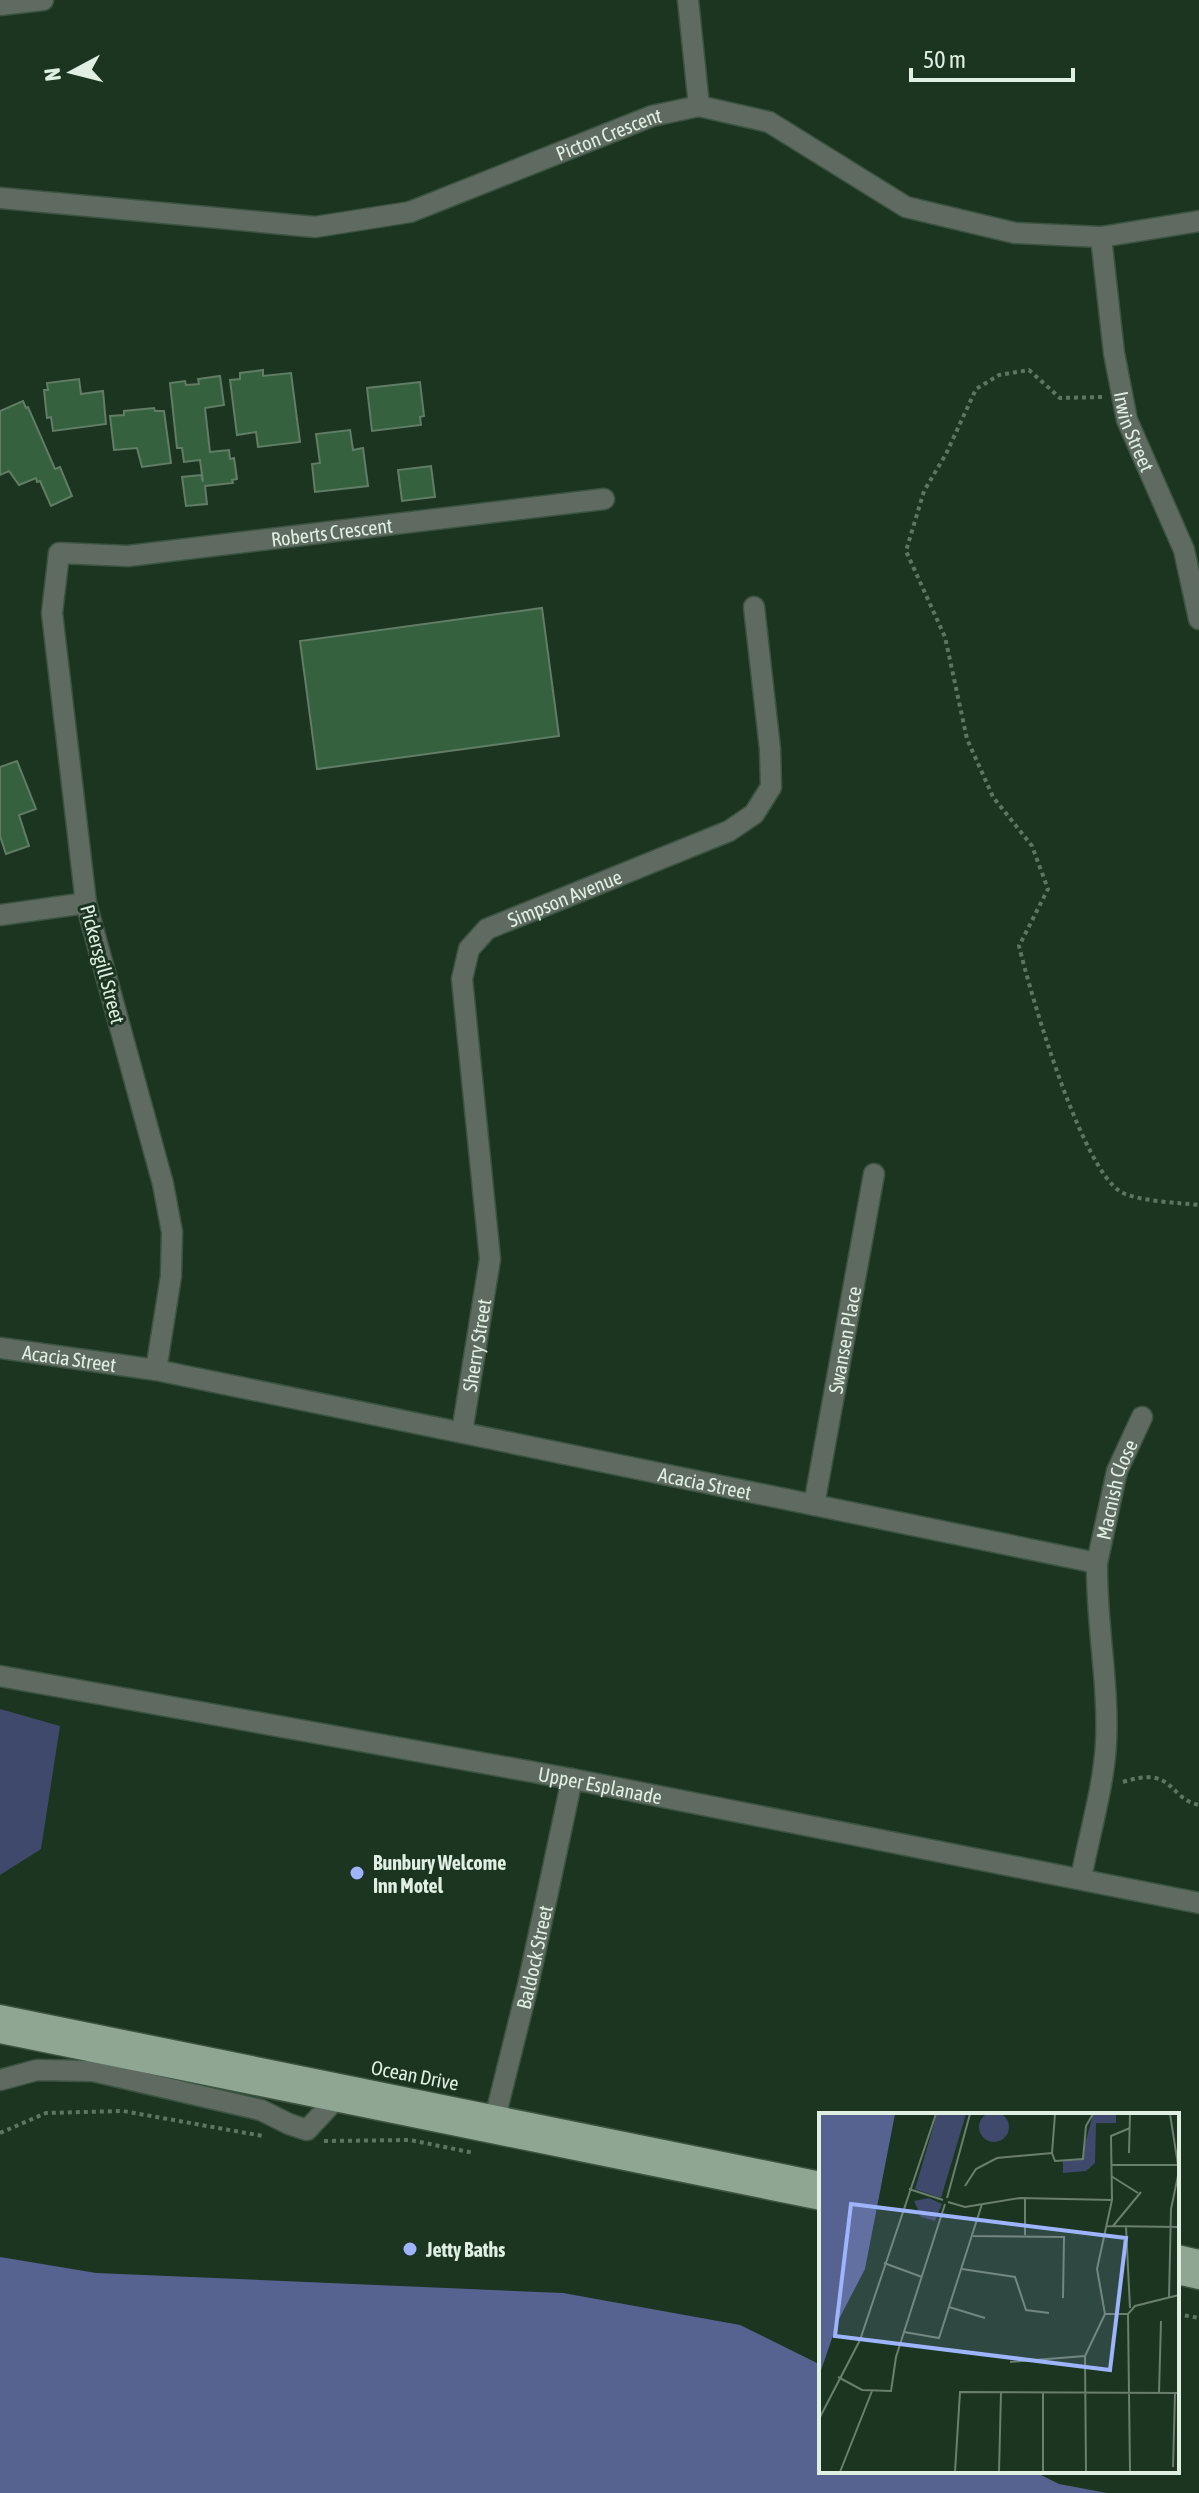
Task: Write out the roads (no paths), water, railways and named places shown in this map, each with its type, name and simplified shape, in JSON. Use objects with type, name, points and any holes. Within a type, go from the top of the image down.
[{"type":"main road","name":"Ocean Drive","points":[[0,2015],[36,2031],[494,2124],[819,2182]]},
{"type":"main road","name":"Ocean Drive","points":[[0,2033],[36,2031]]},
{"type":"main road","name":"Ocean Drive","points":[[494,2124],[819,2200]]},
{"type":"main road","points":[[1179,2255],[1199,2260]]},
{"type":"main road","points":[[1179,2274],[1199,2279]]},
{"type":"street","points":[[0,5],[43,0]]},
{"type":"street","points":[[688,0],[699,106]]},
{"type":"street","name":"Picton Crescent","points":[[0,198],[315,227],[410,212],[652,116],[699,106],[769,122],[906,207],[1015,233],[1101,237],[1199,221]]},
{"type":"street","name":"Irwin Street","points":[[1101,237],[1114,353],[1127,420],[1184,550],[1199,619]]},
{"type":"street","name":"Roberts Crescent","points":[[59,553],[128,556],[604,499]]},
{"type":"street","name":"Pickersgill Street","points":[[59,553],[52,613],[86,903],[163,1184],[172,1232],[171,1276],[156,1370]]},
{"type":"street","name":"Simpson Avenue","points":[[490,1259],[462,979],[469,949],[487,929],[729,831],[754,814],[771,787],[770,749],[754,607]]},
{"type":"street","points":[[0,915],[86,903]]},
{"type":"street","name":"Swansen Place","points":[[814,1505],[874,1174]]},
{"type":"street","name":"Sherry Street","points":[[462,1432],[490,1259]]},
{"type":"street","name":"Acacia Street","points":[[0,1348],[156,1370],[1097,1563]]},
{"type":"street","name":"Macnish Close","points":[[1097,1563],[1117,1471],[1142,1417]]},
{"type":"street","points":[[1081,1878],[1106,1747],[1106,1702],[1096,1609],[1097,1563]]},
{"type":"street","name":"Upper Esplanade","points":[[0,1676],[572,1779],[1199,1903]]},
{"type":"street","name":"Baldock Street","points":[[494,2124],[572,1779]]},
{"type":"street","points":[[27,2072],[36,2031]]},
{"type":"street","points":[[0,2080],[37,2070],[93,2071],[261,2110],[307,2130],[337,2092]]},
{"type":"place","name":"Bunbury Welcome Inn Motel","points":[[357,1873]]},
{"type":"place","name":"Jetty Baths","points":[[410,2249]]}]
